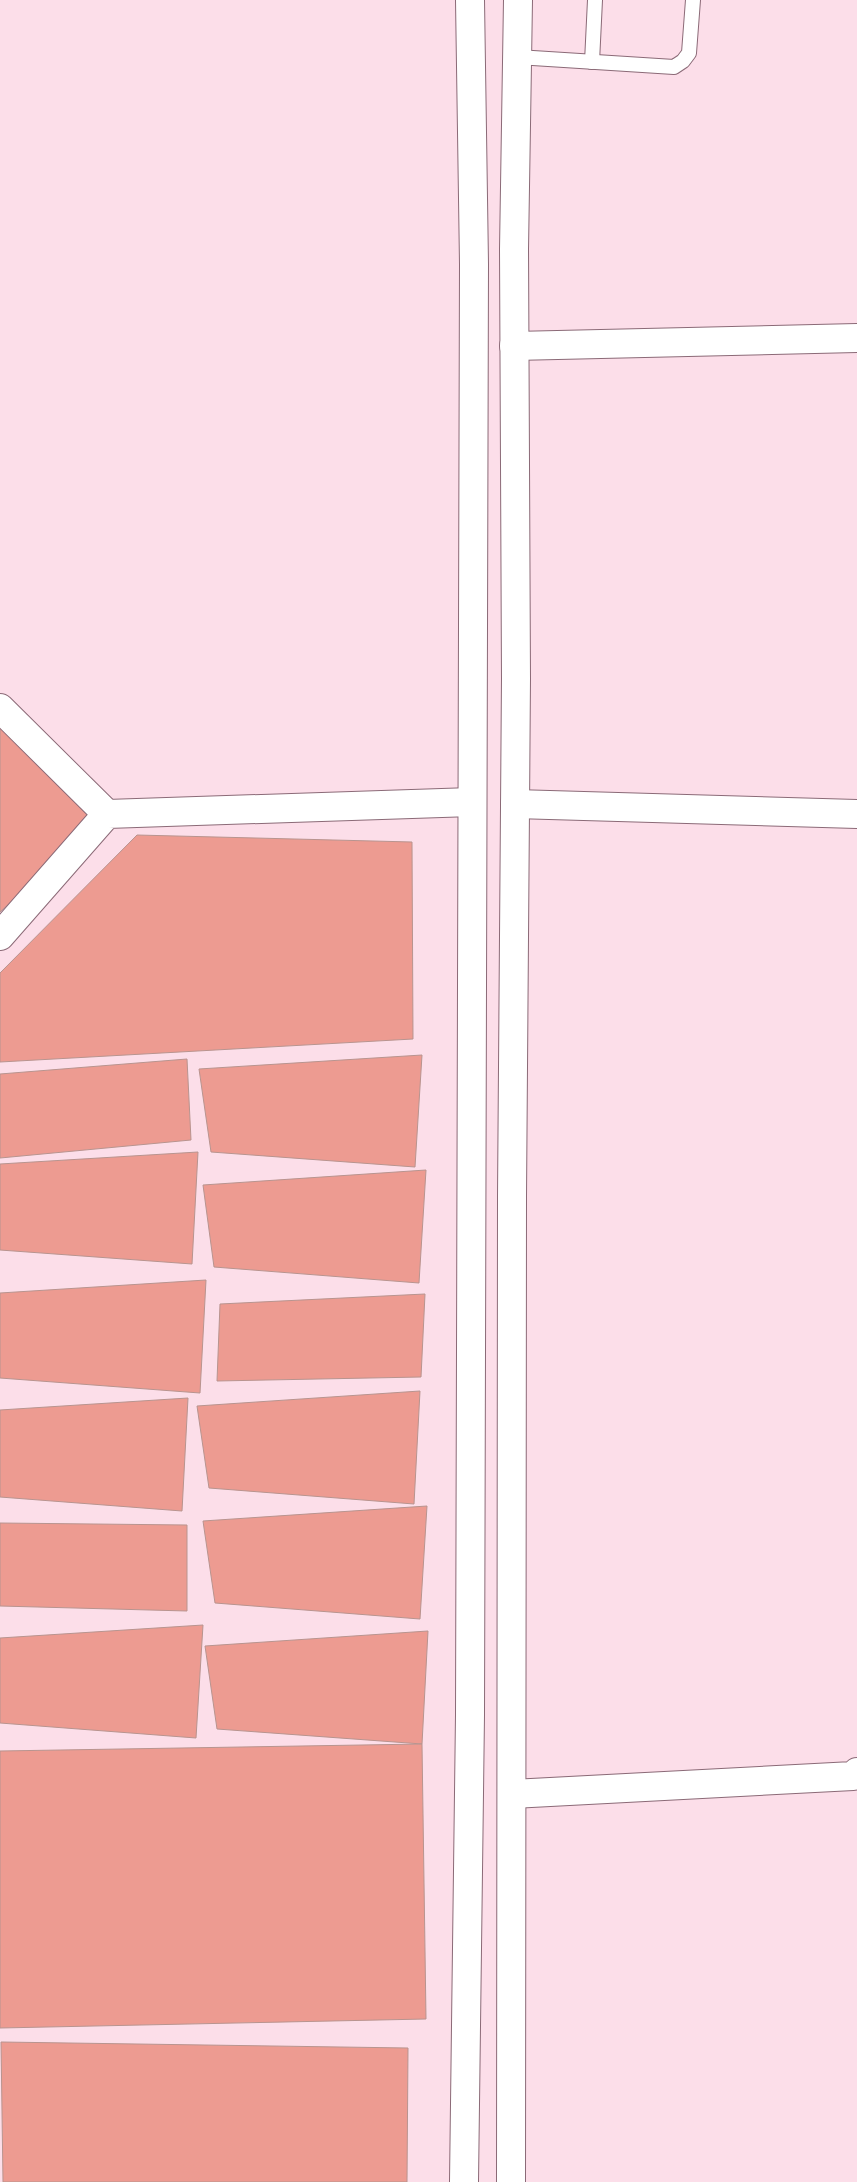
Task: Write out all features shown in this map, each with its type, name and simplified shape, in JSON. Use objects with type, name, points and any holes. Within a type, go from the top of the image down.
[{"type":"street","points":[[464,2182],[470,1705],[474,264],[470,0]]},
{"type":"street","points":[[511,2182],[515,804],[514,346],[518,0]]},
{"type":"street","points":[[514,346],[857,338]]},
{"type":"street","points":[[0,708],[106,814],[472,802]]},
{"type":"street","points":[[515,804],[857,814]]},
{"type":"street","points":[[0,936],[106,814]]},
{"type":"street","points":[[512,1794],[854,1776],[857,1772]]},
{"type":"lane","points":[[592,62],[595,0]]},
{"type":"lane","points":[[517,57],[674,67],[690,54],[693,0]]},
{"type":"building","points":[[0,708],[107,814],[0,912]]},
{"type":"building","points":[[137,835],[412,842],[413,1039],[0,1062],[0,973]]},
{"type":"building","points":[[422,1055],[415,1167],[211,1152],[199,1069]]},
{"type":"building","points":[[187,1059],[191,1140],[0,1158],[0,1074]]},
{"type":"building","points":[[198,1152],[192,1264],[0,1250],[0,1164]]},
{"type":"building","points":[[426,1170],[419,1283],[214,1267],[203,1185]]},
{"type":"building","points":[[206,1280],[200,1393],[0,1378],[0,1293]]},
{"type":"building","points":[[425,1294],[421,1377],[217,1381],[220,1304]]},
{"type":"building","points":[[420,1391],[414,1504],[209,1488],[197,1406]]},
{"type":"building","points":[[188,1398],[182,1511],[0,1497],[0,1410]]},
{"type":"building","points":[[427,1506],[420,1619],[215,1603],[203,1521]]},
{"type":"building","points":[[0,1523],[187,1525],[187,1611],[0,1606]]},
{"type":"building","points":[[203,1625],[196,1738],[0,1723],[0,1638]]},
{"type":"building","points":[[428,1631],[422,1744],[217,1729],[205,1646]]},
{"type":"building","points":[[422,1744],[426,2019],[0,2028],[0,1751]]},
{"type":"building","points":[[1,2042],[408,2048],[407,2182],[3,2182]]}]
